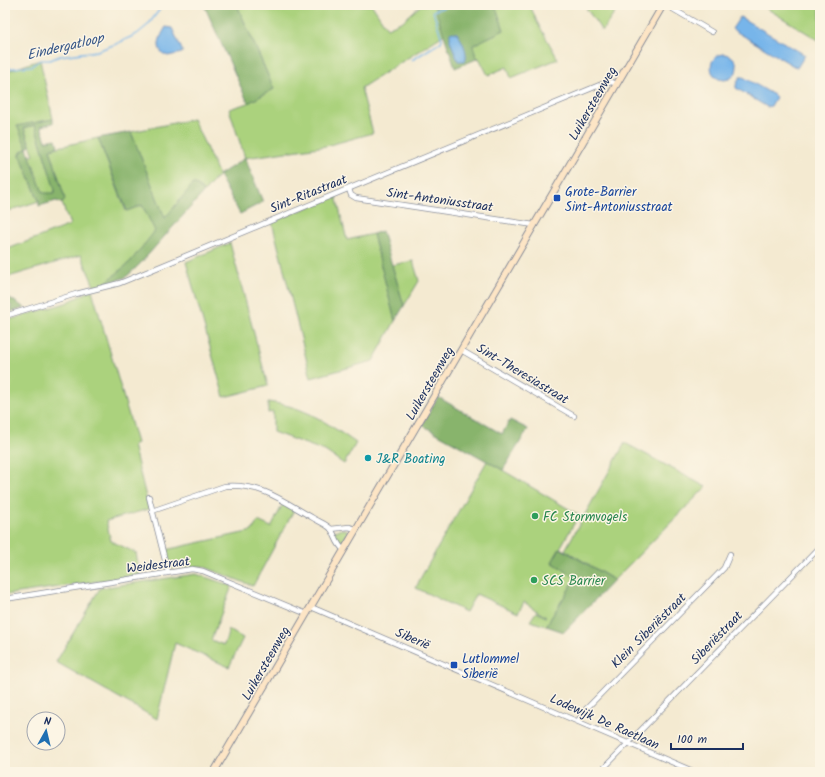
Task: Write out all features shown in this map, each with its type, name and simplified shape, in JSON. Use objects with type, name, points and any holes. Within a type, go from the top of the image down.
[{"type":"main road","name":"Luikersteenweg","points":[[214,772],[662,5]]},
{"type":"street","points":[[666,5],[712,32]]},
{"type":"street","name":"Sint-Ritastraat","points":[[5,316],[76,294],[120,283],[602,84],[612,82],[616,84]]},
{"type":"street","name":"Sint-Antoniusstraat","points":[[348,189],[351,195],[356,198],[534,225]]},
{"type":"street","name":"Sint-Theresiastraat","points":[[461,350],[574,416]]},
{"type":"street","points":[[152,511],[210,490],[237,485],[266,491],[331,529],[338,544],[344,550]]},
{"type":"street","points":[[149,497],[168,572]]},
{"type":"street","points":[[331,529],[349,527],[356,529]]},
{"type":"street","name":"Siberiëstraat","points":[[600,772],[820,547]]},
{"type":"street","name":"Klein Siberiëstraat","points":[[578,721],[586,709],[724,568],[730,554]]},
{"type":"street","name":"Weidestraat","points":[[5,599],[192,569],[203,571],[307,614]]},
{"type":"street","name":"Siberië","points":[[311,607],[506,690]]},
{"type":"street","name":"Lodewijk De Raetlaan","points":[[506,690],[695,772]]},
{"type":"green space","points":[[204,5],[237,5],[274,89],[248,103]]},
{"type":"green space","points":[[237,5],[372,5],[387,28],[403,21],[421,5],[434,5],[445,34],[361,88],[373,133],[326,146],[245,158],[229,109],[248,103],[274,89]]},
{"type":"green space","points":[[434,5],[495,5],[504,30],[473,45],[476,57],[479,58],[455,68]],"holes":[[[454,51],[465,52],[466,57],[458,61]]]},
{"type":"green space","points":[[495,5],[530,5],[537,22],[558,59],[511,78],[507,67],[488,75],[479,58],[476,57],[472,45],[504,30]]},
{"type":"green space","points":[[584,5],[617,5],[619,7],[602,31]]},
{"type":"green space","points":[[761,5],[820,5],[820,41]]},
{"type":"green space","points":[[40,60],[53,119],[18,126],[27,148],[22,151],[20,155],[39,201],[5,212],[5,72]]},
{"type":"green space","points":[[53,119],[53,123],[41,126],[46,141],[56,139],[58,146],[50,149],[65,199],[62,203],[56,201],[39,206],[39,201],[20,155],[22,151],[27,148],[17,126]],"holes":[[[35,125],[55,190],[54,193],[43,193],[27,148],[30,146],[24,128]]]},
{"type":"green space","points":[[193,119],[219,175],[204,192],[194,183],[165,219],[131,132]]},
{"type":"green space","points":[[35,125],[55,193],[43,194],[30,157],[34,155],[24,128]]},
{"type":"green space","points":[[131,132],[165,218],[194,183],[204,192],[139,265],[126,277],[103,285],[130,262],[155,231],[142,205],[127,211],[98,138]]},
{"type":"green space","points":[[98,138],[126,211],[142,205],[156,231],[130,262],[103,285],[94,286],[81,255],[5,278],[5,250],[70,225],[62,203],[65,199],[50,149]]},
{"type":"green space","points":[[245,158],[263,202],[240,214],[219,175]]},
{"type":"green space","points":[[336,196],[347,240],[373,234],[395,321],[373,361],[311,378],[272,222]]},
{"type":"green space","points":[[382,231],[404,306],[395,321],[373,234]]},
{"type":"green space","points":[[230,243],[268,386],[224,397],[186,262]]},
{"type":"green space","points":[[413,261],[419,281],[404,306],[392,265]]},
{"type":"green space","points":[[92,290],[137,443],[133,445],[149,509],[106,521],[111,541],[136,553],[140,575],[5,595],[5,321],[66,303]]},
{"type":"green space","points":[[5,295],[25,308],[5,313],[5,309],[12,307],[5,300]]},
{"type":"green space","points":[[438,397],[502,434],[510,420],[528,429],[503,470],[422,425]]},
{"type":"green space","points":[[268,402],[282,404],[315,416],[356,443],[344,464],[325,451],[273,432],[273,412],[268,413]]},
{"type":"green space","points":[[625,443],[706,487],[614,580],[565,550]]},
{"type":"green space","points":[[487,461],[579,515],[552,562],[576,578],[546,626],[530,621],[536,612],[546,617],[524,602],[518,613],[476,594],[466,612],[416,588]]},
{"type":"green space","points":[[283,504],[294,510],[253,586],[202,566],[171,568],[165,550],[252,531],[258,521],[271,527]]},
{"type":"green space","points":[[344,529],[349,531],[342,543],[340,543],[334,531]]},
{"type":"green space","points":[[560,548],[614,580],[564,632],[546,626],[576,578],[552,562]]},
{"type":"green space","points":[[196,574],[232,586],[211,640],[224,645],[229,630],[243,638],[229,667],[175,643],[157,719],[56,662],[100,588]]},
{"type":"water","points":[[740,17],[805,55],[797,68],[732,29]]},
{"type":"water","points":[[166,27],[172,28],[182,53],[168,56],[163,54],[161,51],[159,43]]},
{"type":"water","points":[[450,33],[457,33],[463,43],[466,51],[465,61],[458,61],[450,41]]},
{"type":"water","points":[[724,54],[733,58],[737,67],[733,76],[724,80],[715,76],[711,67],[715,58]]},
{"type":"water","points":[[740,77],[743,77],[774,95],[776,97],[771,106],[767,107],[736,88]]},
{"type":"waterway","name":"Eindergatloop","points":[[5,69],[32,66],[40,60],[50,60],[60,56],[97,51],[116,44],[137,34],[148,25],[163,5]]},
{"type":"waterway","points":[[412,60],[441,42],[442,39],[433,11],[451,5]]},
{"type":"place","name":"Grote-Barrier Sint-Antoniusstraat","points":[[557,198]]},
{"type":"place","name":"J&R Boating","points":[[368,458]]},
{"type":"place","name":"FC Stormvogels","points":[[535,516]]},
{"type":"place","name":"SCS Barrier","points":[[534,580]]},
{"type":"place","name":"Lutlommel Siberië","points":[[454,665]]}]
